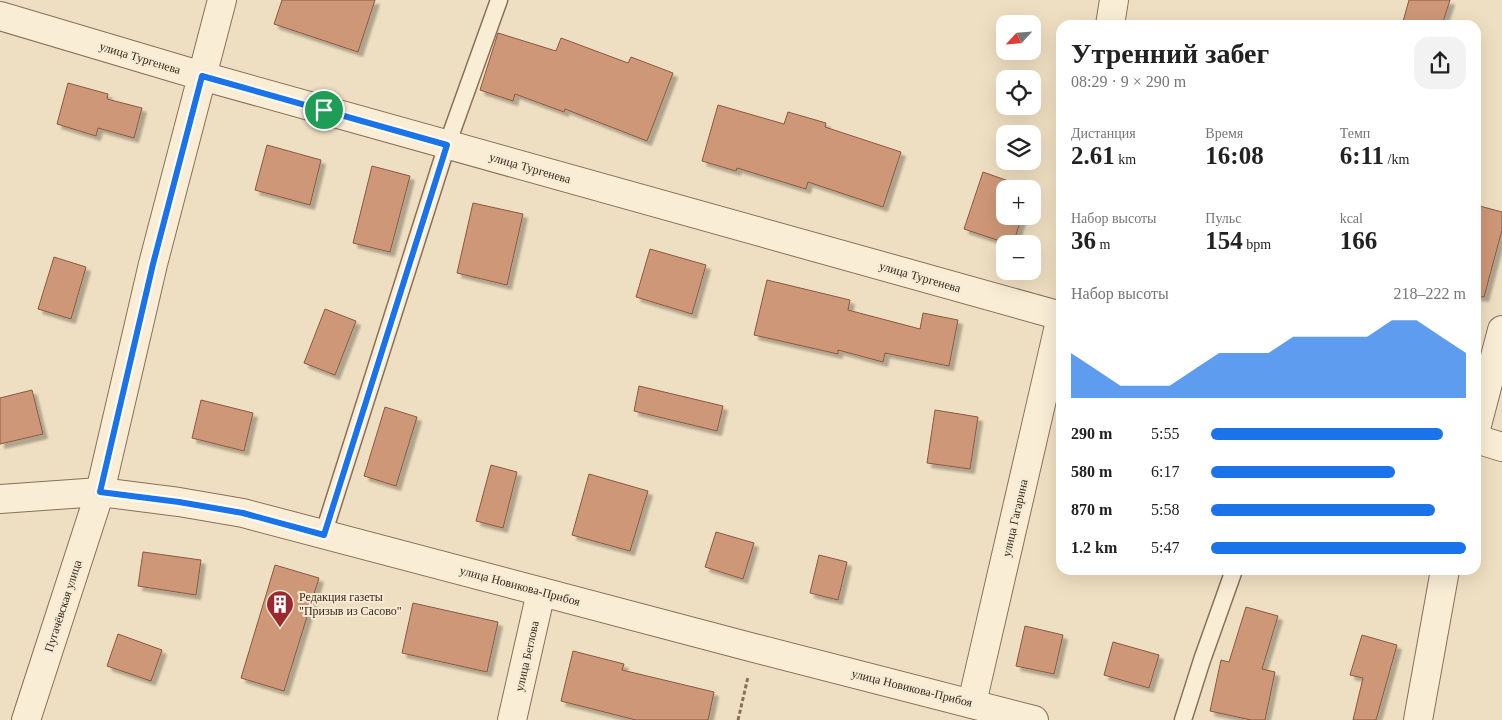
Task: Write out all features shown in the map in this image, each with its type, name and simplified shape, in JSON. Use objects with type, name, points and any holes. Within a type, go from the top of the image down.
[{"type":"street","name":"Пугачёвская улица","points":[[26,720],[100,492],[153,264],[222,0]]},
{"type":"street","points":[[1111,20],[1114,0]]},
{"type":"street","name":"улица Тургенева","points":[[0,16],[202,76],[1056,316]]},
{"type":"street","points":[[1481,410],[1502,330]]},
{"type":"street","name":"улица Гагарина","points":[[970,712],[1056,339]]},
{"type":"street","points":[[1481,441],[1502,447]]},
{"type":"street","name":"улица Новикова-Прибоя","points":[[0,498],[100,492],[179,502],[243,513],[754,648],[970,712],[1034,720]]},
{"type":"street","points":[[1418,720],[1445,575]]},
{"type":"street","name":"улица Беглова","points":[[512,720],[542,592]]},
{"type":"lane","points":[[324,535],[447,145],[499,0]]},
{"type":"lane","points":[[1183,720],[1232,575]]},
{"type":"path","points":[[738,720],[754,648]]},
{"type":"building","points":[[282,0],[375,0],[358,52],[274,24]]},
{"type":"building","points":[[1409,0],[1450,0],[1444,20],[1403,20]]},
{"type":"building","points":[[498,33],[556,51],[561,38],[628,63],[631,57],[673,73],[647,141],[565,109],[564,112],[515,94],[513,101],[480,90]]},
{"type":"building","points":[[68,83],[108,94],[107,99],[142,108],[134,138],[98,128],[96,136],[57,124]]},
{"type":"building","points":[[718,105],[784,124],[788,112],[826,123],[825,127],[901,152],[883,207],[808,182],[806,189],[737,168],[736,171],[702,161]]},
{"type":"building","points":[[267,145],[321,160],[310,205],[255,190]]},
{"type":"building","points":[[372,166],[410,176],[390,252],[353,243]]},
{"type":"building","points":[[983,172],[1006,180],[996,180],[996,225],[1019,225],[1016,235],[996,235],[996,240],[964,229]]},
{"type":"building","points":[[473,203],[523,214],[507,285],[457,273]]},
{"type":"building","points":[[1481,206],[1502,212],[1502,230],[1484,297],[1481,297]]},
{"type":"building","points":[[650,249],[706,265],[692,314],[636,297]]},
{"type":"building","points":[[54,257],[86,267],[71,319],[38,309]]},
{"type":"building","points":[[767,280],[850,300],[848,310],[920,329],[923,313],[958,320],[949,366],[885,353],[883,362],[838,350],[838,354],[754,335]]},
{"type":"building","points":[[325,309],[356,321],[335,375],[304,363]]},
{"type":"building","points":[[639,386],[723,406],[717,431],[634,411]]},
{"type":"building","points":[[32,390],[43,434],[0,444],[0,398]]},
{"type":"building","points":[[201,400],[253,413],[244,451],[192,438]]},
{"type":"building","points":[[385,407],[417,417],[396,486],[364,476]]},
{"type":"building","points":[[935,410],[978,417],[970,469],[927,463]]},
{"type":"building","points":[[491,465],[517,472],[503,528],[476,521]]},
{"type":"building","points":[[589,474],[648,491],[630,551],[572,535]]},
{"type":"building","points":[[716,532],[754,543],[743,579],[705,567]]},
{"type":"building","points":[[143,552],[201,560],[196,595],[138,586]]},
{"type":"building","points":[[819,555],[847,562],[838,600],[810,593]]},
{"type":"building","name":"Редакция газеты \"Призыв из Сасово\"","points":[[275,565],[319,578],[284,691],[241,678]]},
{"type":"building","points":[[413,603],[498,622],[487,672],[402,653]]},
{"type":"building","points":[[1246,607],[1278,616],[1262,669],[1275,672],[1265,720],[1251,720],[1210,711],[1221,660],[1229,662]]},
{"type":"building","points":[[1025,626],[1063,635],[1054,674],[1016,666]]},
{"type":"building","points":[[118,634],[162,650],[151,681],[107,666]]},
{"type":"building","points":[[1362,635],[1397,645],[1376,720],[1353,720],[1363,678],[1350,675]]},
{"type":"building","points":[[1113,642],[1159,655],[1149,688],[1104,675]]},
{"type":"building","points":[[573,651],[624,664],[622,670],[714,692],[708,720],[636,720],[561,701]]},
{"type":"place","name":"Редакция газеты \"Призыв из Сасово\"","points":[[280,628]]},
{"type":"route","points":[[202,76],[324,110],[447,145],[324,535],[243,513],[179,502],[100,492],[153,264],[202,76]]}]
